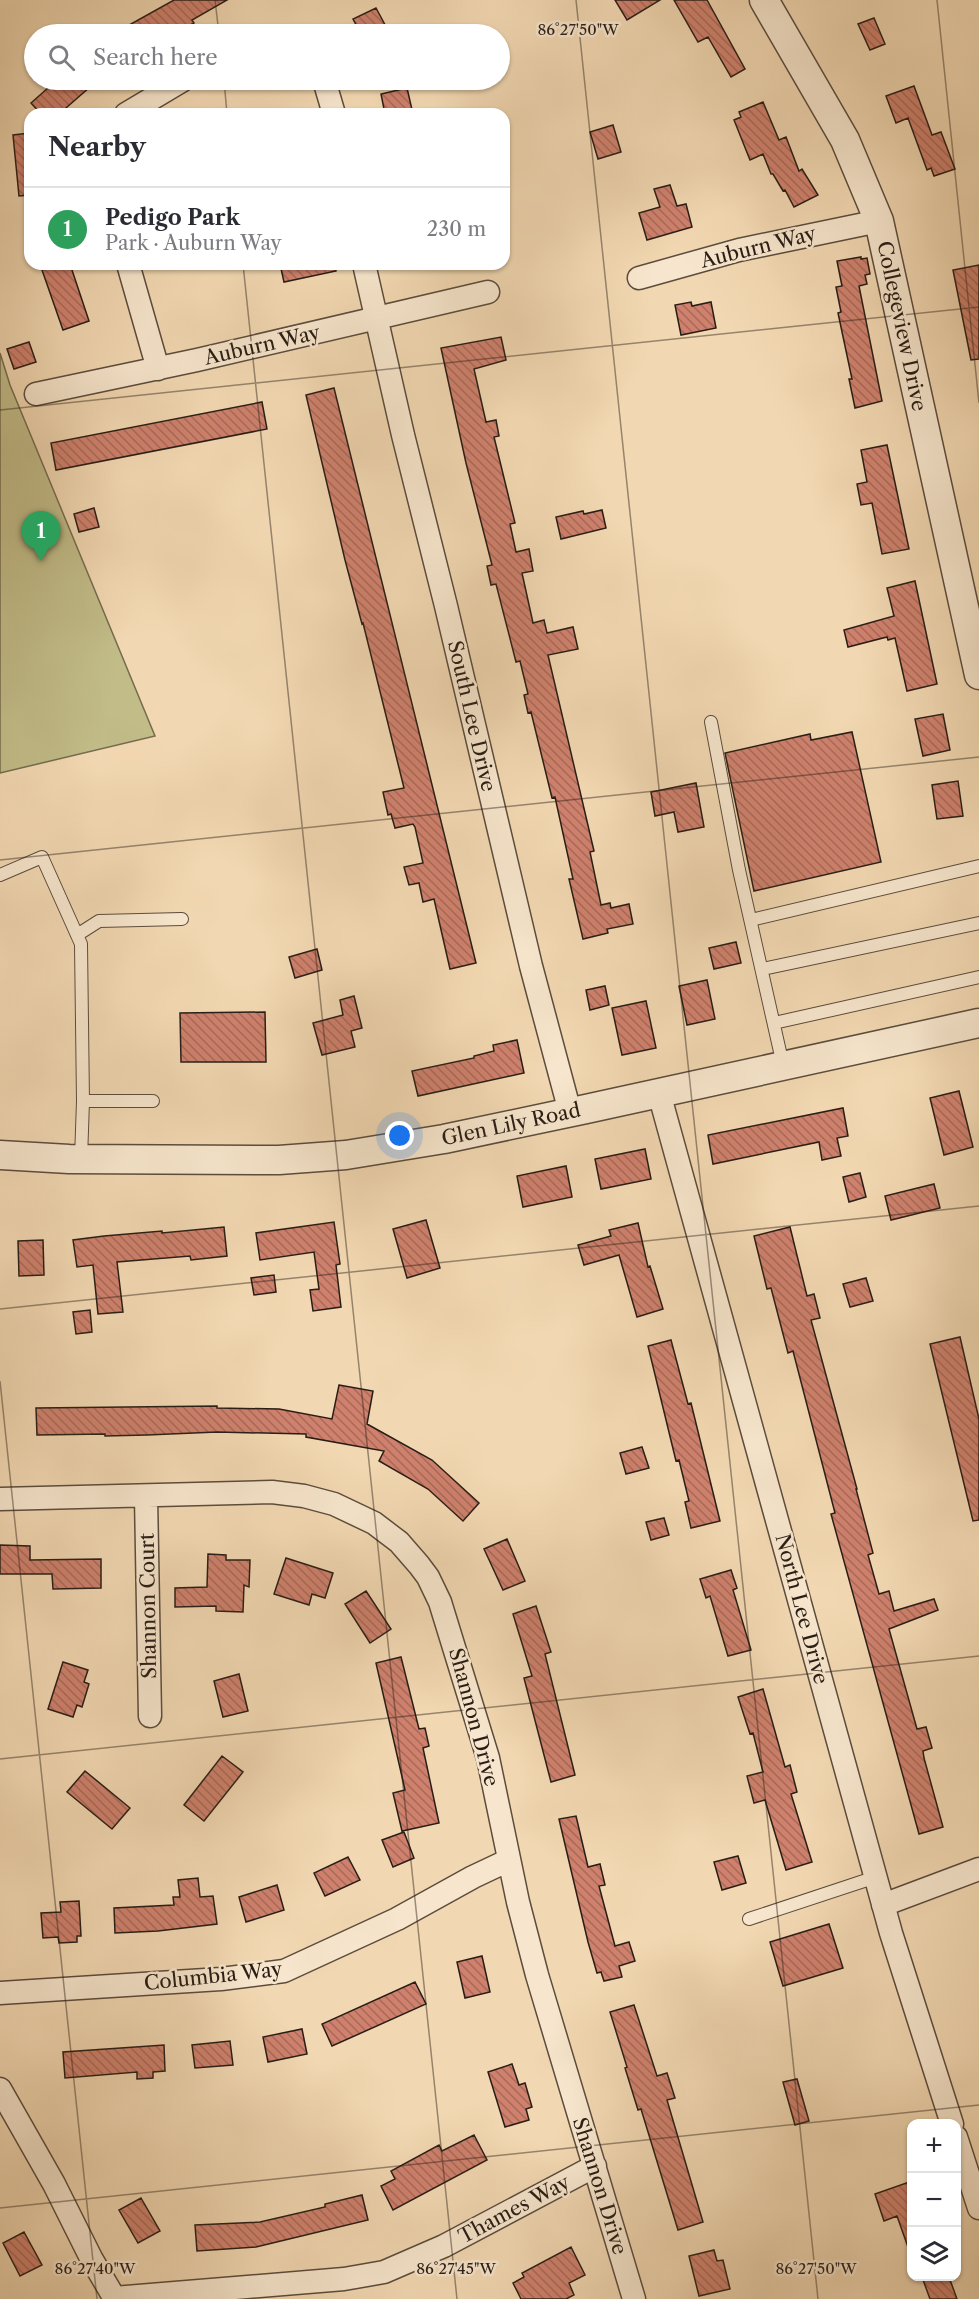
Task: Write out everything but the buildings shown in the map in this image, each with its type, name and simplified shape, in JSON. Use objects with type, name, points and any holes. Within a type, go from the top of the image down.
[{"type":"street","name":"Collegeview Drive","points":[[764,0],[845,140],[879,221],[979,675]]},
{"type":"street","points":[[136,108],[166,90]]},
{"type":"street","points":[[327,90],[332,108]]},
{"type":"street","name":"Auburn Way","points":[[639,279],[755,246],[879,221]]},
{"type":"street","points":[[130,270],[158,369]]},
{"type":"street","name":"South Lee Drive","points":[[365,270],[531,966],[570,1112]]},
{"type":"street","name":"Auburn Way","points":[[36,394],[158,369],[488,292]]},
{"type":"street","name":"Glen Lily Road","points":[[0,1155],[81,1159],[279,1160],[346,1155],[570,1112],[979,1023]]},
{"type":"street","name":"North Lee Drive","points":[[659,1093],[884,1905],[950,2119]]},
{"type":"street","name":"Shannon Drive","points":[[0,1499],[272,1492],[304,1496],[347,1509],[374,1523],[399,1542],[428,1577],[450,1630],[488,1758],[509,1860],[537,1975],[634,2299]]},
{"type":"street","name":"Shannon Court","points":[[146,1496],[150,1716]]},
{"type":"street","name":"Columbia Way","points":[[0,1993],[221,1979],[284,1971],[397,1919],[509,1860]]},
{"type":"street","points":[[884,1905],[979,1869]]},
{"type":"street","points":[[0,2089],[54,2184],[114,2299]]},
{"type":"street","points":[[961,2150],[979,2208]]},
{"type":"street","name":"Thames Way","points":[[114,2299],[344,2279],[384,2272],[444,2246],[595,2166]]},
{"type":"lane","points":[[711,722],[731,828],[783,1065]]},
{"type":"lane","points":[[0,875],[42,857],[81,944],[83,1101],[81,1159]]},
{"type":"lane","points":[[751,920],[979,866]]},
{"type":"lane","points":[[77,935],[99,921],[182,919]]},
{"type":"lane","points":[[763,969],[979,923]]},
{"type":"lane","points":[[774,1023],[979,977]]},
{"type":"lane","points":[[83,1101],[153,1101]]},
{"type":"lane","points":[[749,1918],[876,1876]]},
{"type":"shaded area","points":[[0,353],[10,385],[155,736],[0,773]]},
{"type":"place","name":"Pedigo Park","points":[[41,561]]}]
